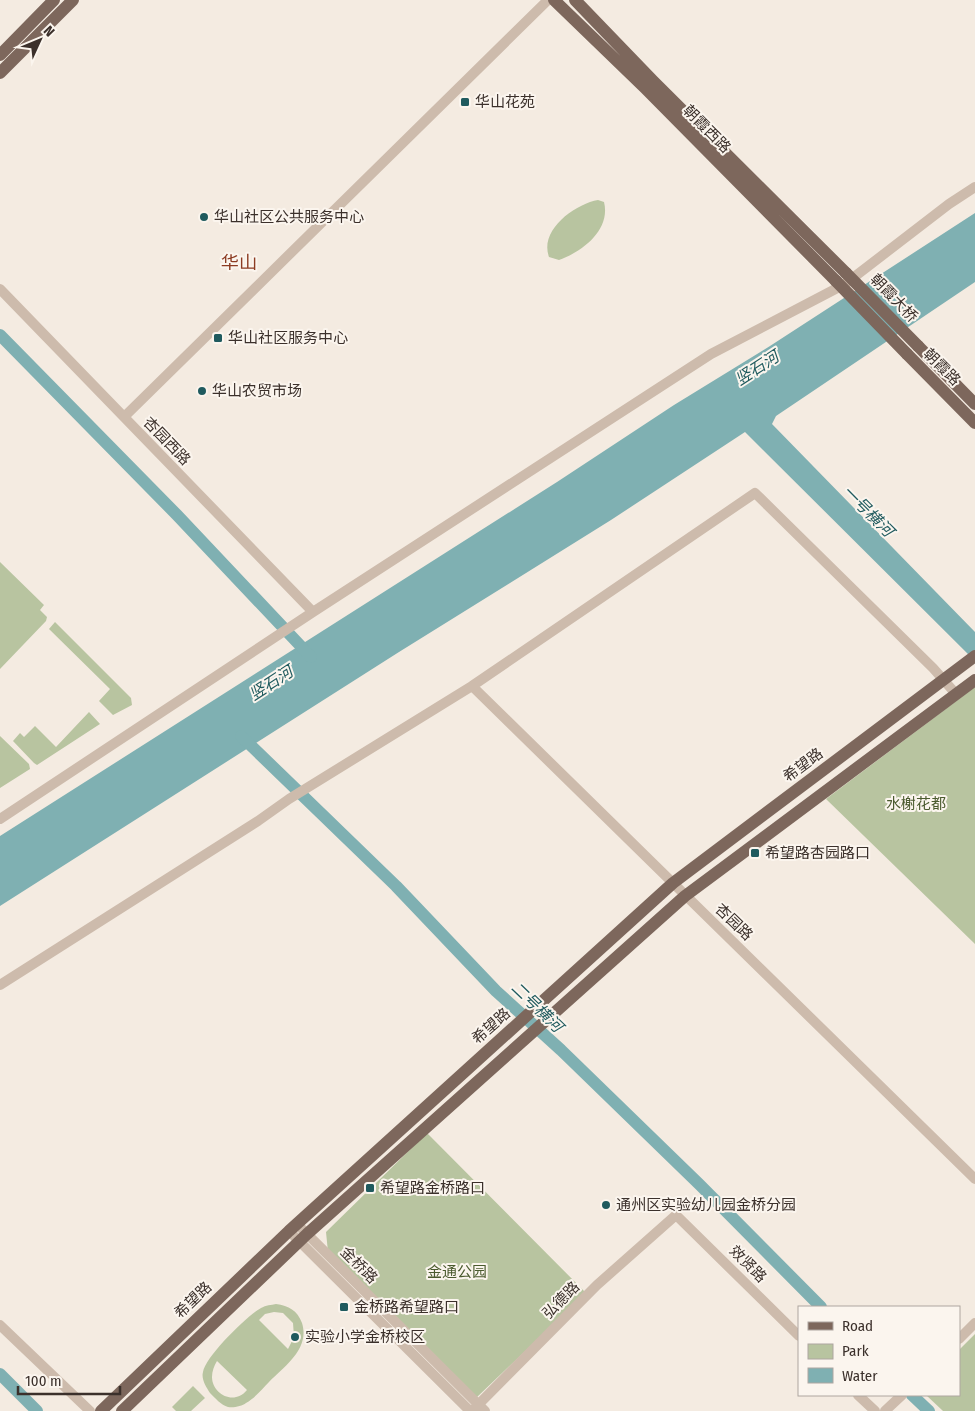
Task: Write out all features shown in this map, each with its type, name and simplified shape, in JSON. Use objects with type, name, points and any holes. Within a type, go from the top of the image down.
[{"type":"main road","points":[[0,55],[54,0]]},
{"type":"main road","points":[[0,73],[73,0]]},
{"type":"main road","name":"朝霞西路","points":[[554,0],[841,277]]},
{"type":"main road","name":"朝霞西路","points":[[575,0],[841,277]]},
{"type":"main road","name":"朝霞大桥","points":[[841,277],[912,350]]},
{"type":"main road","name":"朝霞路","points":[[912,350],[975,404]]},
{"type":"main road","name":"朝霞路","points":[[912,350],[975,423]]},
{"type":"main road","name":"希望路","points":[[101,1411],[293,1228],[673,883],[972,659]]},
{"type":"main road","name":"希望路","points":[[122,1411],[303,1238],[685,896],[975,680]]},
{"type":"street","points":[[124,417],[548,0]]},
{"type":"street","points":[[0,819],[313,612],[710,354],[845,284],[949,204],[975,187]]},
{"type":"street","name":"杏园西路","points":[[0,289],[313,612]]},
{"type":"street","points":[[0,985],[289,799],[472,686],[755,493],[956,694]]},
{"type":"street","name":"杏园路","points":[[472,686],[975,1178]]},
{"type":"street","name":"效贤路","points":[[676,1214],[798,1335]]},
{"type":"street","name":"弘德路","points":[[471,1411],[597,1285],[676,1214]]},
{"type":"street","name":"金桥路","points":[[293,1228],[471,1411]]},
{"type":"street","name":"金桥路","points":[[303,1238],[485,1411]]},
{"type":"street","points":[[960,1338],[975,1323]]},
{"type":"street","points":[[0,1325],[90,1411]]},
{"type":"street","points":[[859,1396],[875,1411]]},
{"type":"street","points":[[885,1411],[901,1396]]},
{"type":"green space","points":[[598,200],[604,202],[605,212],[599,231],[593,238],[577,252],[559,260],[549,257],[547,247],[549,237],[554,228],[561,220],[579,207]]},
{"type":"green space","points":[[0,562],[44,605],[40,610],[47,617],[46,621],[0,669]]},
{"type":"green space","points":[[55,622],[131,698],[132,705],[113,715],[99,701],[110,689],[49,629]]},
{"type":"green space","name":"水榭花都","points":[[975,687],[975,944],[826,799]]},
{"type":"green space","points":[[89,712],[100,724],[37,765],[13,741],[20,733],[24,737],[35,726],[56,747]]},
{"type":"green space","points":[[0,736],[29,764],[30,769],[0,788]]},
{"type":"green space","name":"金通公园","points":[[427,1133],[586,1293],[476,1398],[328,1252],[326,1232]]},
{"type":"green space","points":[[276,1304],[289,1307],[300,1319],[304,1332],[299,1349],[289,1363],[252,1399],[240,1406],[225,1406],[210,1393],[203,1380],[203,1372],[206,1365],[211,1356],[246,1319],[261,1308]],"holes":[[[283,1313],[293,1323],[294,1337],[288,1349],[259,1320],[265,1314]],[[217,1361],[247,1390],[242,1395],[236,1397],[225,1396],[216,1388],[212,1375]]]},
{"type":"green space","points":[[975,1334],[975,1411],[943,1411],[927,1396],[960,1396],[960,1349]]},
{"type":"green space","points":[[193,1386],[205,1398],[191,1411],[176,1411],[172,1407]]},
{"type":"water","name":"竖石河","points":[[975,213],[975,282],[776,416],[772,424],[975,632],[975,661],[745,432],[611,520],[399,652],[0,906],[0,836],[557,482],[674,405],[770,346]]},
{"type":"waterway","points":[[0,335],[177,515],[311,657]]},
{"type":"waterway","name":"二号横河","points":[[241,736],[396,886],[496,991],[561,1050],[700,1185],[820,1306]]},
{"type":"waterway","points":[[0,1374],[37,1411]]},
{"type":"waterway","name":"二号横河","points":[[913,1396],[929,1411]]},
{"type":"place","name":"华山花苑","points":[[465,102]]},
{"type":"place","name":"华山社区公共服务中心","points":[[204,217]]},
{"type":"place","name":"华山社区服务中心","points":[[218,338]]},
{"type":"place","name":"华山农贸市场","points":[[202,391]]},
{"type":"place","name":"希望路杏园路口","points":[[755,853]]},
{"type":"place","name":"希望路金桥路口","points":[[370,1188]]},
{"type":"place","name":"通州区实验幼儿园金桥分园","points":[[606,1205]]},
{"type":"place","name":"金桥路希望路口","points":[[344,1307]]},
{"type":"place","name":"实验小学金桥校区","points":[[295,1337]]},
{"type":"district","name":"华山","points":[[239,263]]},
{"type":"water label","name":"一号横河","points":[[868,511]]}]
